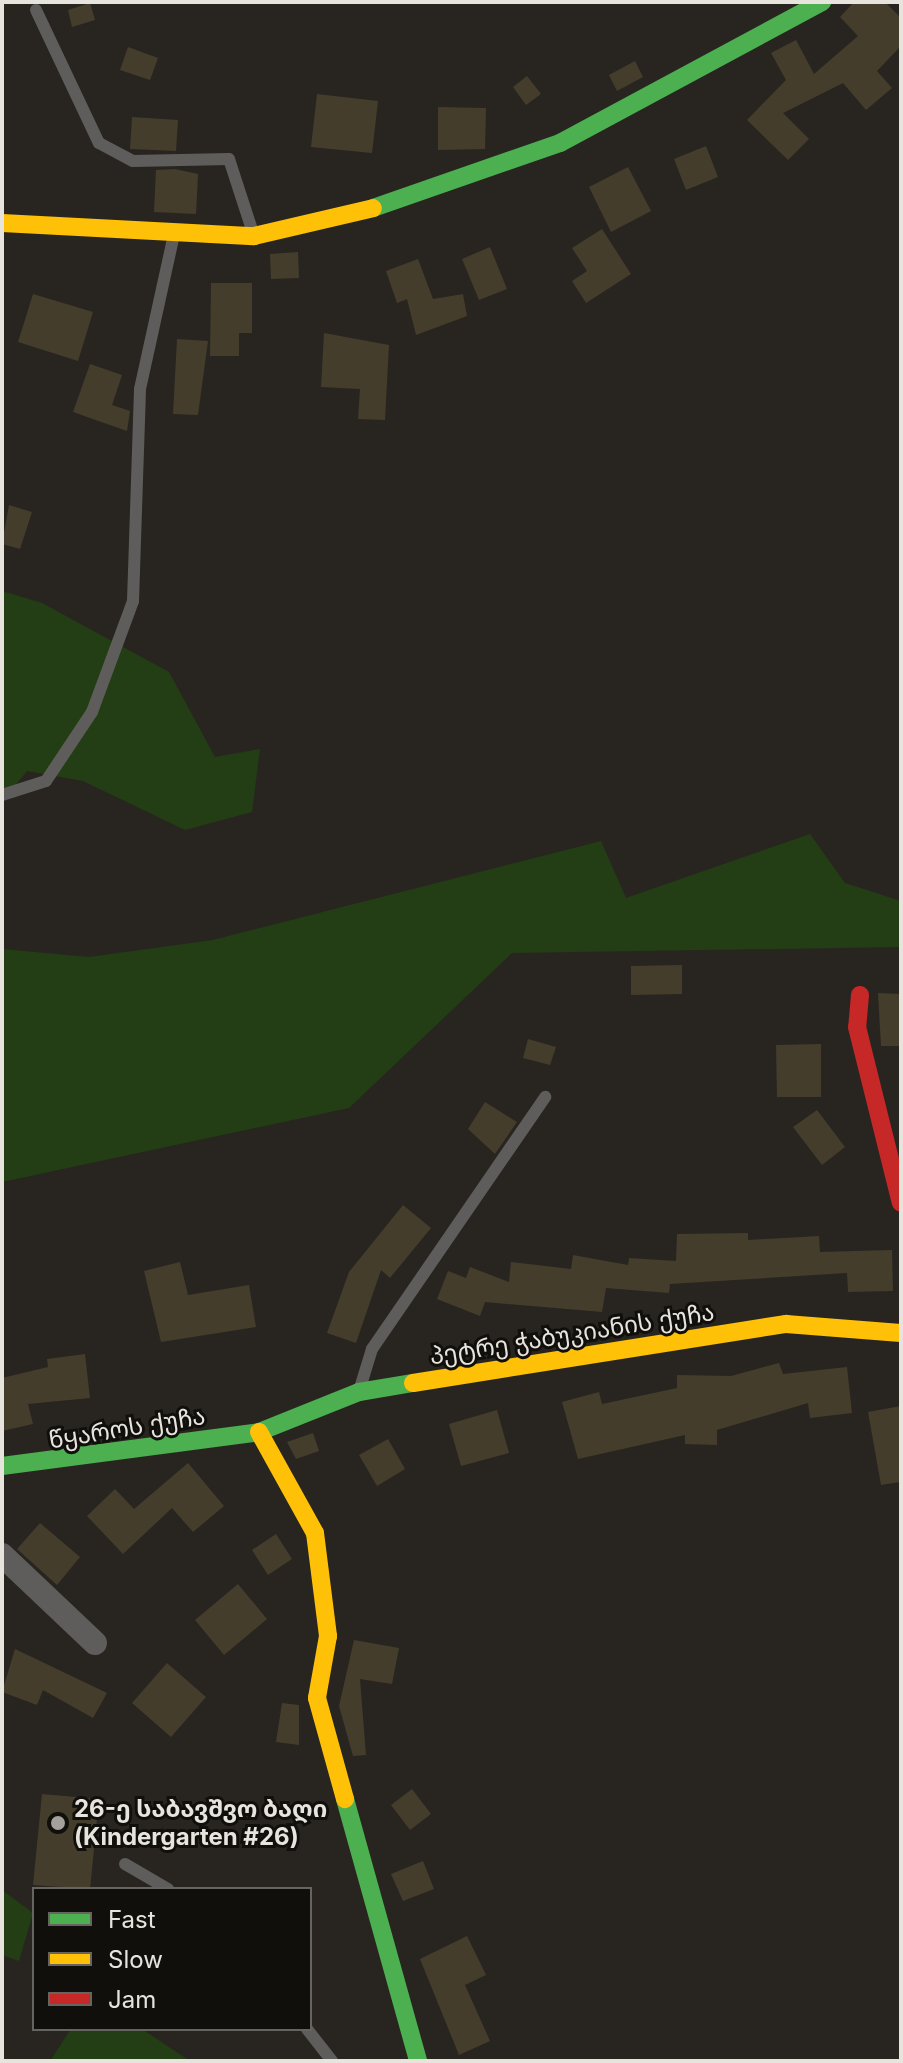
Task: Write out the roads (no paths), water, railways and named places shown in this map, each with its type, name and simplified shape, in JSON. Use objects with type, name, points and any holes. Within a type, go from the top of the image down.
[{"type":"street","points":[[2,223],[176,227],[254,236],[426,194],[560,143],[822,2]]},
{"type":"street","points":[[860,995],[857,1027],[901,1203]]},
{"type":"street","name":"პეტრე ჭაბუკიანის ქუჩა","points":[[259,1432],[359,1392],[786,1324],[901,1333]]},
{"type":"street","points":[[259,1432],[315,1533],[328,1636],[317,1698],[418,2061]]},
{"type":"street","name":"წყაროს ქუჩა","points":[[2,1466],[259,1432]]},
{"type":"street","points":[[2,1555],[95,1643]]},
{"type":"lane","points":[[36,10],[99,143],[133,161],[229,159],[254,236]]},
{"type":"lane","points":[[2,795],[46,781],[92,712],[133,601],[140,389],[176,227]]},
{"type":"lane","points":[[359,1392],[372,1349],[545,1097]]},
{"type":"lane","points":[[125,1864],[165,1887]]},
{"type":"lane","points":[[309,2031],[332,2061]]},
{"type":"place","name":"26-ე საბავშვო ბაღი (Kindergarten #26)","points":[[58,1823]]}]
